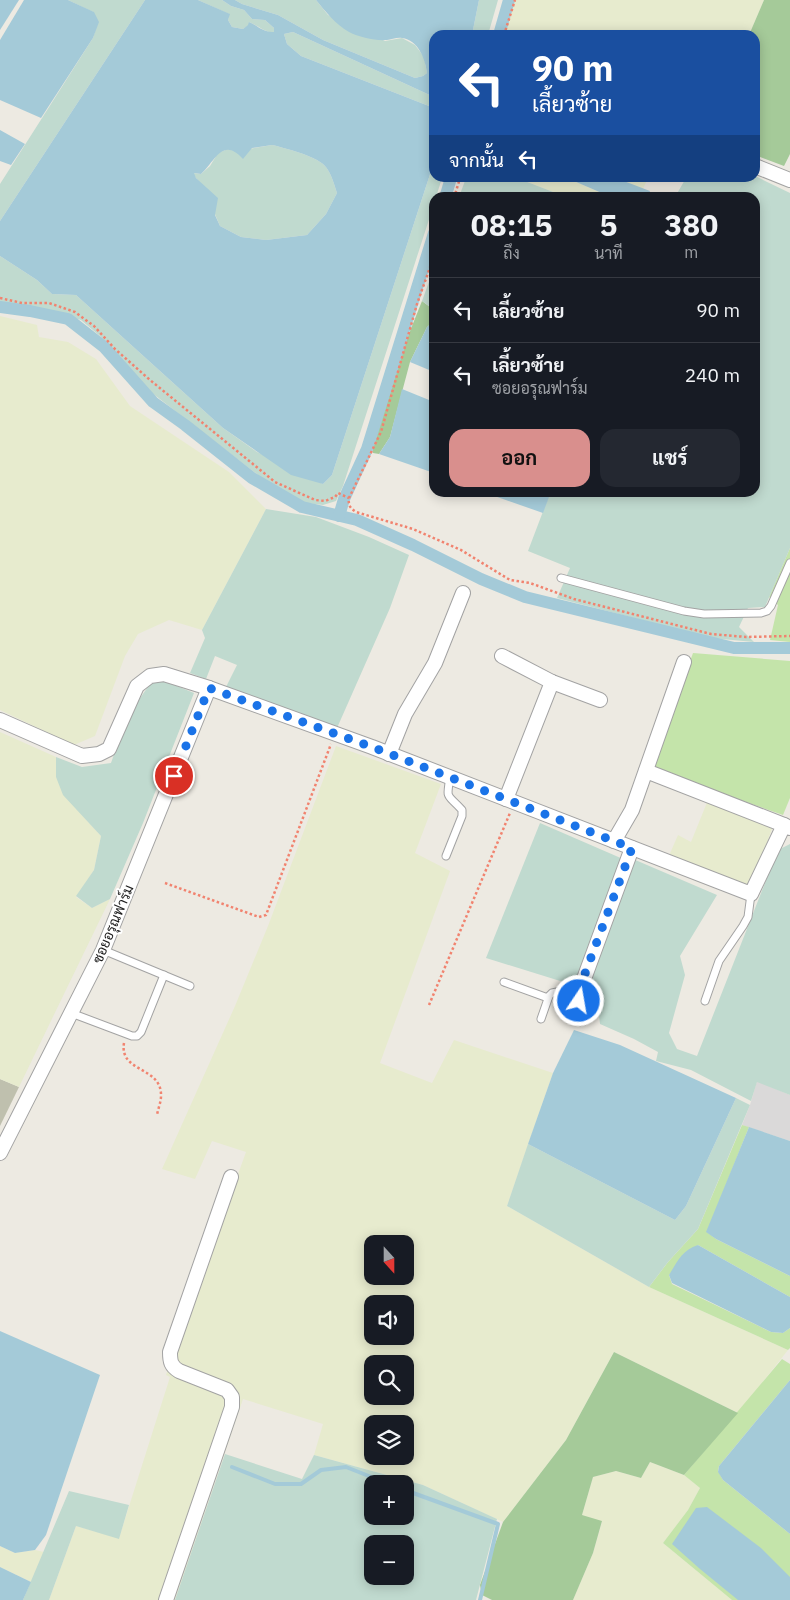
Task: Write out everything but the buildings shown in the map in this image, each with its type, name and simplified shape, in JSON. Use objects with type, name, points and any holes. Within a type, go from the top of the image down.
[{"type":"street","points":[[760,168],[790,180]]},
{"type":"street","points":[[390,754],[405,714],[435,664],[463,593]]},
{"type":"street","points":[[502,656],[552,682],[600,700]]},
{"type":"street","points":[[614,841],[632,810],[684,662]]},
{"type":"street","points":[[0,720],[82,756],[99,754],[109,749],[137,686],[150,676],[164,674],[209,688],[390,754],[751,894],[787,826],[646,771]]},
{"type":"street","points":[[510,800],[552,682]]},
{"type":"street","name":"ซอยอรุณฟาร์ม","points":[[0,1153],[103,950],[209,688]]},
{"type":"street","points":[[582,1011],[579,1001],[580,987],[632,848]]},
{"type":"street","points":[[166,1600],[232,1407],[232,1396],[227,1390],[180,1371],[174,1368],[170,1362],[170,1352],[231,1176]]},
{"type":"lane","points":[[561,578],[684,611],[704,614],[761,613],[768,611],[772,606],[790,563]]},
{"type":"lane","points":[[446,856],[462,816],[462,810],[447,794],[450,777]]},
{"type":"lane","points":[[705,1001],[719,961],[748,917],[751,894]]},
{"type":"lane","points":[[103,950],[190,986]]},
{"type":"lane","points":[[71,1013],[126,1034],[137,1036],[141,1032],[164,975]]},
{"type":"lane","points":[[504,982],[548,998]]},
{"type":"lane","points":[[540,1020],[548,998],[552,993],[580,987]]},
{"type":"path","points":[[506,30],[515,0]]},
{"type":"path","points":[[429,270],[417,304],[381,432],[348,498],[348,504],[356,512],[413,529],[461,550],[510,580],[530,583],[574,600],[711,634],[746,637],[790,636]]},
{"type":"path","points":[[0,298],[22,303],[49,303],[75,312],[94,326],[115,349],[150,380],[275,482],[315,500],[335,497],[338,493],[348,498]]},
{"type":"path","points":[[165,883],[259,917],[266,915],[335,734]]},
{"type":"path","points":[[429,1005],[510,800]]},
{"type":"path","points":[[126,1034],[123,1045],[126,1060],[151,1075],[158,1082],[161,1089],[162,1098],[157,1115]]},
{"type":"shaded area","points":[[68,0],[145,0],[0,221],[0,184],[93,38],[98,22],[93,12]]},
{"type":"shaded area","points":[[198,0],[222,0],[231,6],[244,10],[252,19],[265,20],[274,28],[274,33],[249,22],[249,25],[243,29],[232,27],[228,20],[229,14]]},
{"type":"shaded area","points":[[235,0],[316,0],[328,15],[385,41],[402,38],[415,45],[424,57],[427,73],[415,78],[323,40],[278,15]]},
{"type":"shaded area","points":[[479,0],[498,0],[489,30],[473,30]]},
{"type":"shaded area","points":[[512,0],[764,0],[751,30],[503,30]]},
{"type":"shaded area","points":[[293,32],[429,95],[429,106],[301,56],[287,44],[284,34]]},
{"type":"shaded area","points":[[272,145],[300,153],[320,162],[329,171],[337,193],[326,214],[307,235],[266,240],[241,237],[220,226],[203,186],[193,173],[201,174],[210,166],[218,153],[228,149],[236,151]]},
{"type":"shaded area","points":[[429,177],[429,182],[441,182],[438,192],[429,192],[429,219],[343,486],[336,501],[323,505],[306,503],[271,485],[143,386],[100,336],[81,320],[45,310],[0,302],[0,256],[37,280],[52,294],[76,295],[223,428],[257,452],[323,484],[332,475]]},
{"type":"shaded area","points":[[760,178],[790,193],[790,548],[765,607],[748,608],[739,627],[754,642],[711,638],[557,598],[570,568],[528,551],[548,497],[760,497],[760,192],[678,192],[684,182],[760,182]]},
{"type":"shaded area","points":[[465,182],[527,182],[553,192],[461,192]]},
{"type":"shaded area","points":[[527,182],[576,182],[599,192],[553,192]]},
{"type":"shaded area","points":[[626,182],[646,182],[643,189]]},
{"type":"shaded area","points":[[429,282],[429,306],[422,301]]},
{"type":"shaded area","points":[[0,316],[37,325],[39,337],[68,342],[96,359],[130,406],[229,472],[266,509],[202,630],[169,620],[138,634],[125,656],[95,736],[74,745],[0,710]]},
{"type":"shaded area","points":[[266,509],[316,517],[369,537],[409,555],[390,608],[337,728],[225,689],[237,665],[215,656],[206,679],[190,673],[205,638],[202,630]]},
{"type":"shaded area","points":[[153,681],[167,682],[194,693],[143,823],[110,899],[92,908],[76,896],[94,870],[101,836],[63,795],[56,777],[56,757],[82,767],[111,763],[133,710]]},
{"type":"shaded area","points":[[0,732],[56,757],[56,777],[83,816],[101,836],[94,870],[76,897],[92,908],[110,899],[19,1087],[0,1079]]},
{"type":"shaded area","points":[[336,746],[441,784],[415,853],[450,871],[380,1063],[432,1083],[454,1040],[553,1073],[507,1206],[649,1287],[788,1350],[738,1413],[614,1352],[566,1440],[503,1522],[414,1483],[414,1475],[387,1475],[314,1455],[323,1424],[243,1399],[175,1600],[49,1600],[76,1526],[119,1538],[170,1377],[166,1375],[246,1152],[212,1141],[195,1179],[162,1169],[235,1006],[268,926]]},
{"type":"shaded area","points":[[708,800],[774,823],[750,891],[668,858],[678,835],[691,842]]},
{"type":"shaded area","points":[[540,823],[623,859],[583,965],[573,985],[486,958]]},
{"type":"shaded area","points":[[790,844],[790,1095],[757,1082],[751,1101],[691,1070],[656,1061],[658,1052],[600,1024],[596,992],[586,986],[633,859],[717,895],[680,956],[685,975],[669,1033],[677,1049],[697,1056],[778,850]]},
{"type":"shaded area","points":[[0,1079],[19,1087],[0,1126]]},
{"type":"shaded area","points":[[757,1081],[790,1095],[790,1141],[742,1125]]},
{"type":"shaded area","points":[[736,1098],[750,1105],[698,1229],[668,1262],[649,1287],[507,1206],[528,1144],[675,1220],[686,1206]]},
{"type":"shaded area","points":[[225,1454],[302,1479],[314,1455],[387,1475],[364,1475],[364,1525],[414,1525],[414,1483],[497,1519],[476,1600],[175,1600]]},
{"type":"shaded area","points":[[650,1462],[684,1475],[700,1488],[688,1510],[663,1543],[732,1600],[573,1600],[593,1553],[602,1522],[582,1515],[593,1477],[616,1471],[641,1478]]},
{"type":"shaded area","points":[[69,1491],[129,1505],[119,1539],[76,1526],[49,1600],[23,1600]]},
{"type":"shaded area","points":[[0,1546],[15,1553],[35,1550],[44,1552],[31,1582],[0,1567]]},
{"type":"green space","points":[[764,0],[790,0],[790,154],[784,166],[760,157],[760,30],[751,30]]},
{"type":"green space","points":[[422,301],[429,306],[429,325],[410,362],[390,437],[379,454],[373,453],[371,443],[390,381]]},
{"type":"green space","points":[[790,548],[790,642],[770,640],[778,605],[769,597]]},
{"type":"green space","points":[[693,653],[790,661],[790,798],[783,815],[652,769]]},
{"type":"green space","points":[[742,1125],[749,1127],[707,1232],[716,1239],[790,1276],[790,1297],[698,1245],[669,1275],[672,1284],[771,1332],[783,1333],[790,1328],[790,1348],[788,1350],[649,1287],[668,1262],[698,1229]]},
{"type":"green space","points":[[614,1352],[738,1413],[684,1475],[650,1462],[641,1478],[616,1471],[593,1477],[582,1515],[602,1521],[593,1553],[573,1600],[492,1600],[482,1595],[480,1585],[503,1522],[566,1440]]},
{"type":"green space","points":[[782,1359],[790,1364],[790,1380],[719,1466],[718,1471],[723,1480],[790,1534],[790,1600],[732,1600],[663,1543],[688,1510],[700,1488],[684,1475]]},
{"type":"water","points":[[0,0],[19,0],[0,30]]},
{"type":"water","points":[[24,0],[68,0],[94,12],[99,22],[93,38],[41,118],[0,100],[0,40]]},
{"type":"water","points":[[145,0],[198,0],[230,14],[228,20],[232,27],[243,29],[249,22],[264,30],[274,32],[274,28],[265,20],[252,19],[244,10],[231,6],[222,0],[235,0],[278,15],[323,40],[415,78],[427,73],[420,51],[412,42],[402,38],[377,40],[353,34],[335,22],[316,0],[479,0],[473,30],[429,30],[429,95],[293,32],[284,34],[287,44],[301,56],[429,106],[429,177],[332,475],[323,484],[291,475],[223,428],[76,295],[52,294],[37,280],[0,256],[0,221]],"holes":[[[272,145],[314,158],[324,165],[332,178],[337,193],[326,214],[307,235],[266,240],[241,237],[220,226],[215,215],[218,198],[196,178],[194,173],[201,174],[215,157],[225,150],[230,150],[243,159],[252,148]]]},
{"type":"water","points":[[0,130],[25,144],[11,165],[0,161]]},
{"type":"water","points":[[576,182],[626,182],[650,191],[650,192],[599,192]]},
{"type":"water","points":[[429,325],[429,370],[410,362]]},
{"type":"water","points":[[402,389],[429,400],[429,471],[379,454],[390,437]]},
{"type":"water","points":[[497,497],[549,497],[543,513]]},
{"type":"water","points":[[574,1030],[620,1045],[736,1098],[686,1206],[675,1220],[528,1144],[553,1073]]},
{"type":"water","points":[[749,1127],[790,1141],[790,1276],[716,1239],[706,1232]]},
{"type":"water","points":[[698,1245],[790,1297],[790,1328],[783,1333],[771,1332],[672,1283],[669,1275],[677,1261],[684,1253]]},
{"type":"water","points":[[0,1331],[100,1375],[46,1535],[35,1550],[15,1553],[0,1546]]},
{"type":"water","points":[[790,1380],[790,1534],[723,1480],[718,1472],[719,1466]]},
{"type":"water","points":[[707,1507],[761,1548],[790,1577],[790,1600],[738,1600],[672,1544],[696,1508]]},
{"type":"water","points":[[0,1567],[31,1582],[23,1600],[0,1600]]},
{"type":"waterway","points":[[500,30],[509,0]]},
{"type":"waterway","points":[[447,192],[450,182]]},
{"type":"waterway","points":[[339,516],[344,499],[367,449],[429,249]]},
{"type":"waterway","points":[[0,307],[68,319],[104,347],[153,402],[252,478],[302,507],[357,520],[481,579],[525,597],[734,648],[790,648]]},
{"type":"waterway","points":[[232,1467],[275,1484],[301,1484],[321,1470],[346,1467],[366,1475]]},
{"type":"waterway","points":[[414,1493],[498,1524],[480,1600]]},
{"type":"route","points":[[174,776],[209,688],[372,747],[632,848],[580,987],[579,1001]]}]
